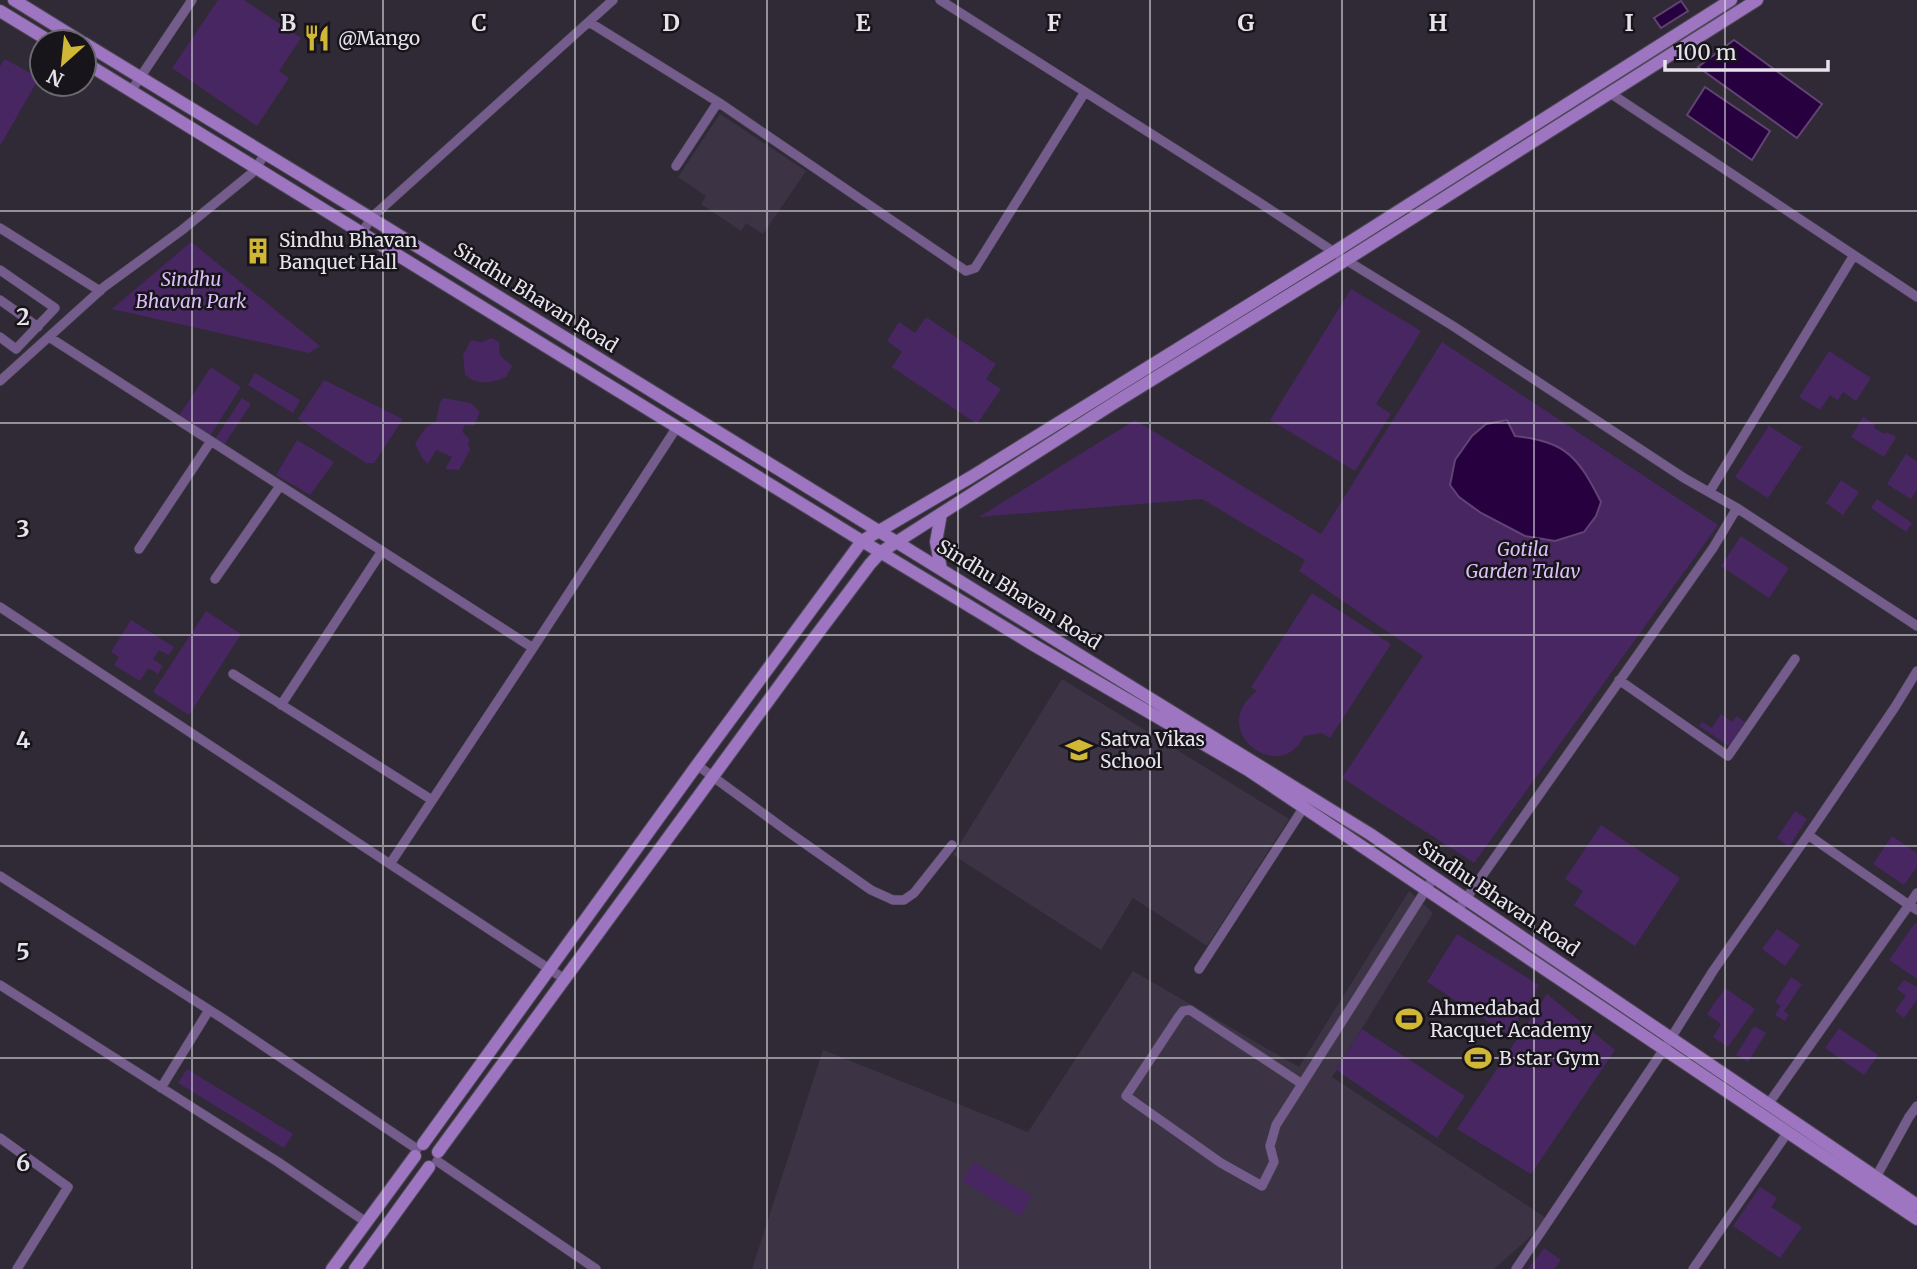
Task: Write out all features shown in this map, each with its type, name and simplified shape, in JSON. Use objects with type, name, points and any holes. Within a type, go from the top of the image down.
[{"type":"main road","name":"Sindhu Bhavan Road","points":[[14,0],[59,28]]},
{"type":"main road","points":[[332,1269],[862,541],[971,477],[1334,252],[1731,0]]},
{"type":"main road","points":[[355,1269],[713,776],[881,552],[1757,0]]},
{"type":"main road","points":[[0,11],[28,28]]},
{"type":"main road","name":"Sindhu Bhavan Road","points":[[98,52],[1370,834],[1917,1205]]},
{"type":"main road","name":"Sindhu Bhavan Road","points":[[98,71],[862,541],[1248,770],[1917,1219]]},
{"type":"main road","points":[[941,514],[936,542],[941,569]]},
{"type":"main road","points":[[418,1150],[434,1146],[435,1160]]},
{"type":"main road","points":[[418,1150],[421,1166],[435,1160]]},
{"type":"street","points":[[131,91],[192,0]]},
{"type":"street","points":[[362,233],[371,218],[613,0]]},
{"type":"street","points":[[940,0],[1346,260],[1486,346],[1684,478],[1737,508],[1917,626]]},
{"type":"street","points":[[589,22],[718,102],[966,271],[975,268],[1085,92]]},
{"type":"street","points":[[1610,93],[1917,297]]},
{"type":"street","points":[[676,166],[718,102]]},
{"type":"street","points":[[0,381],[100,291],[182,230],[256,168],[266,153]]},
{"type":"street","points":[[0,228],[100,291]]},
{"type":"street","points":[[1710,491],[1854,255]]},
{"type":"street","points":[[0,270],[55,308],[16,349],[0,337]]},
{"type":"street","points":[[0,300],[38,327]]},
{"type":"street","points":[[49,337],[533,648]]},
{"type":"street","points":[[390,864],[677,428]]},
{"type":"street","points":[[139,549],[211,441]]},
{"type":"street","points":[[215,579],[280,486]]},
{"type":"street","points":[[1458,910],[1713,548],[1737,508]]},
{"type":"street","points":[[281,705],[382,551]]},
{"type":"street","points":[[0,607],[566,979]]},
{"type":"street","points":[[1619,680],[1728,756],[1795,659]]},
{"type":"street","points":[[1516,1269],[1664,1049],[1713,971],[1917,671]]},
{"type":"street","points":[[233,674],[432,800]]},
{"type":"street","points":[[697,765],[871,890],[892,900],[904,900],[914,893],[952,845]]},
{"type":"street","points":[[1199,969],[1304,807]]},
{"type":"street","points":[[1808,835],[1913,907]]},
{"type":"street","points":[[0,876],[209,1010],[418,1150]]},
{"type":"street","points":[[1302,1084],[1190,1010],[1183,1011],[1179,1016],[1125,1096],[1221,1163],[1262,1186],[1274,1162],[1270,1146],[1276,1125],[1434,877]]},
{"type":"street","points":[[1769,1103],[1913,907],[1917,893]]},
{"type":"street","points":[[0,985],[278,1162],[366,1222]]},
{"type":"street","points":[[161,1088],[209,1010]]},
{"type":"street","points":[[1876,1177],[1917,1106]]},
{"type":"street","points":[[1693,1269],[1788,1132]]},
{"type":"street","points":[[0,1138],[68,1186],[17,1269]]},
{"type":"street","points":[[435,1160],[596,1269]]},
{"type":"shaded area","points":[[1681,1],[1688,11],[1661,28],[1654,18]]},
{"type":"shaded area","points":[[1734,40],[1822,104],[1797,138],[1698,67]]},
{"type":"shaded area","points":[[1705,87],[1770,131],[1752,160],[1687,115]]},
{"type":"shaded area","points":[[720,114],[806,171],[763,234],[746,223],[741,231],[701,204],[706,196],[678,177]]},
{"type":"shaded area","points":[[1507,420],[1515,436],[1559,448],[1569,454],[1585,474],[1601,502],[1596,516],[1584,532],[1555,541],[1525,536],[1481,513],[1459,497],[1450,485],[1455,460],[1472,436],[1486,424]]},
{"type":"shaded area","points":[[1062,679],[1289,819],[1207,946],[1133,898],[1101,950],[953,855]]},
{"type":"shaded area","points":[[1409,891],[1433,913],[1332,1077],[1549,1220],[1494,1269],[752,1269],[823,1050],[1028,1132],[1133,971],[1299,1067]]},
{"type":"green space","points":[[218,0],[244,0],[301,38],[279,71],[289,78],[257,126],[172,68]]},
{"type":"green space","points":[[5,59],[28,72],[28,97],[0,146],[0,66]]},
{"type":"green space","name":"Sindhu Bhavan Park","points":[[191,242],[320,346],[309,353],[112,309]]},
{"type":"green space","points":[[1351,289],[1421,331],[1376,404],[1391,414],[1355,471],[1270,420]]},
{"type":"green space","points":[[926,317],[996,364],[986,379],[1001,389],[977,424],[892,367],[902,352],[887,341],[899,322],[915,333]]},
{"type":"green space","points":[[492,338],[499,342],[500,355],[512,366],[506,377],[480,382],[465,375],[463,355],[471,340],[481,342]]},
{"type":"green space","name":"Gotila Garden Talav","points":[[1442,342],[1718,525],[1474,863],[1342,778],[1423,656],[1299,571],[1305,560],[1202,499],[979,517],[1135,420],[1321,534]]},
{"type":"green space","points":[[1829,351],[1871,378],[1856,401],[1843,392],[1838,400],[1830,395],[1820,410],[1799,397]]},
{"type":"green space","points":[[211,367],[241,387],[210,436],[179,416]]},
{"type":"green space","points":[[255,373],[300,400],[293,413],[248,385]]},
{"type":"green space","points":[[324,380],[403,419],[374,463],[366,463],[298,419]]},
{"type":"green space","points":[[242,398],[251,404],[224,445],[215,439]]},
{"type":"green space","points":[[443,398],[471,403],[480,412],[474,426],[465,425],[462,431],[469,439],[470,450],[459,470],[445,469],[452,457],[436,450],[428,464],[415,444],[426,427],[436,421]]},
{"type":"green space","points":[[1863,417],[1875,424],[1874,428],[1896,437],[1884,457],[1851,437]]},
{"type":"green space","points":[[1769,426],[1802,447],[1768,498],[1735,477]]},
{"type":"green space","points":[[297,440],[334,462],[310,495],[276,475]]},
{"type":"green space","points":[[1906,454],[1917,461],[1917,489],[1911,499],[1887,484]]},
{"type":"green space","points":[[1841,480],[1859,492],[1843,515],[1826,503]]},
{"type":"green space","points":[[1877,499],[1912,523],[1906,532],[1871,508]]},
{"type":"green space","points":[[1741,536],[1789,568],[1769,598],[1721,566]]},
{"type":"green space","points":[[1312,593],[1391,644],[1330,738],[1322,733],[1304,736],[1293,750],[1279,756],[1265,754],[1252,747],[1243,735],[1239,721],[1243,706],[1257,691],[1251,687]]},
{"type":"green space","points":[[206,611],[241,634],[189,715],[153,692]]},
{"type":"green space","points":[[131,620],[174,647],[169,655],[159,650],[153,659],[163,666],[158,674],[148,668],[140,681],[114,665],[119,657],[111,652]]},
{"type":"green space","points":[[1721,714],[1732,722],[1737,716],[1745,722],[1729,746],[1699,726],[1702,722],[1712,728]]},
{"type":"green space","points":[[1795,811],[1807,819],[1789,847],[1777,838]]},
{"type":"green space","points":[[1601,825],[1680,878],[1635,946],[1574,905],[1583,891],[1565,879]]},
{"type":"green space","points":[[1892,836],[1917,853],[1917,867],[1904,885],[1873,864]]},
{"type":"green space","points":[[1915,923],[1917,924],[1917,979],[1889,960]]},
{"type":"green space","points":[[1777,929],[1800,945],[1785,966],[1762,949]]},
{"type":"green space","points":[[1457,934],[1539,985],[1509,1035],[1427,982]]},
{"type":"green space","points":[[1791,977],[1802,984],[1784,1011],[1789,1015],[1785,1021],[1775,1015],[1781,1006],[1775,1002]]},
{"type":"green space","points":[[1904,980],[1917,987],[1917,1000],[1904,1018],[1895,1011],[1906,996],[1897,989]]},
{"type":"green space","points":[[1725,988],[1755,1009],[1728,1047],[1713,1037],[1721,1024],[1707,1014]]},
{"type":"green space","points":[[1547,994],[1615,1050],[1531,1174],[1457,1129]]},
{"type":"green space","points":[[1754,1026],[1766,1033],[1748,1062],[1736,1055]]},
{"type":"green space","points":[[1839,1028],[1878,1055],[1864,1075],[1825,1048]]},
{"type":"green space","points":[[1362,1029],[1465,1096],[1437,1138],[1336,1070]]},
{"type":"green space","points":[[187,1069],[293,1134],[284,1148],[178,1083]]},
{"type":"green space","points":[[974,1162],[1032,1196],[1020,1216],[962,1181]]},
{"type":"green space","points":[[1760,1187],[1777,1198],[1771,1207],[1802,1227],[1780,1258],[1733,1226]]},
{"type":"green space","points":[[1544,1248],[1561,1260],[1554,1269],[1528,1269]]},
{"type":"place","name":"@Mango","points":[[317,38]]},
{"type":"place","name":"Sindhu Bhavan Banquet Hall","points":[[258,251]]},
{"type":"place","name":"Satva Vikas School","points":[[1079,750]]},
{"type":"place","name":"Ahmedabad Racquet Academy","points":[[1409,1019]]},
{"type":"place","name":"B star Gym","points":[[1478,1058]]}]
